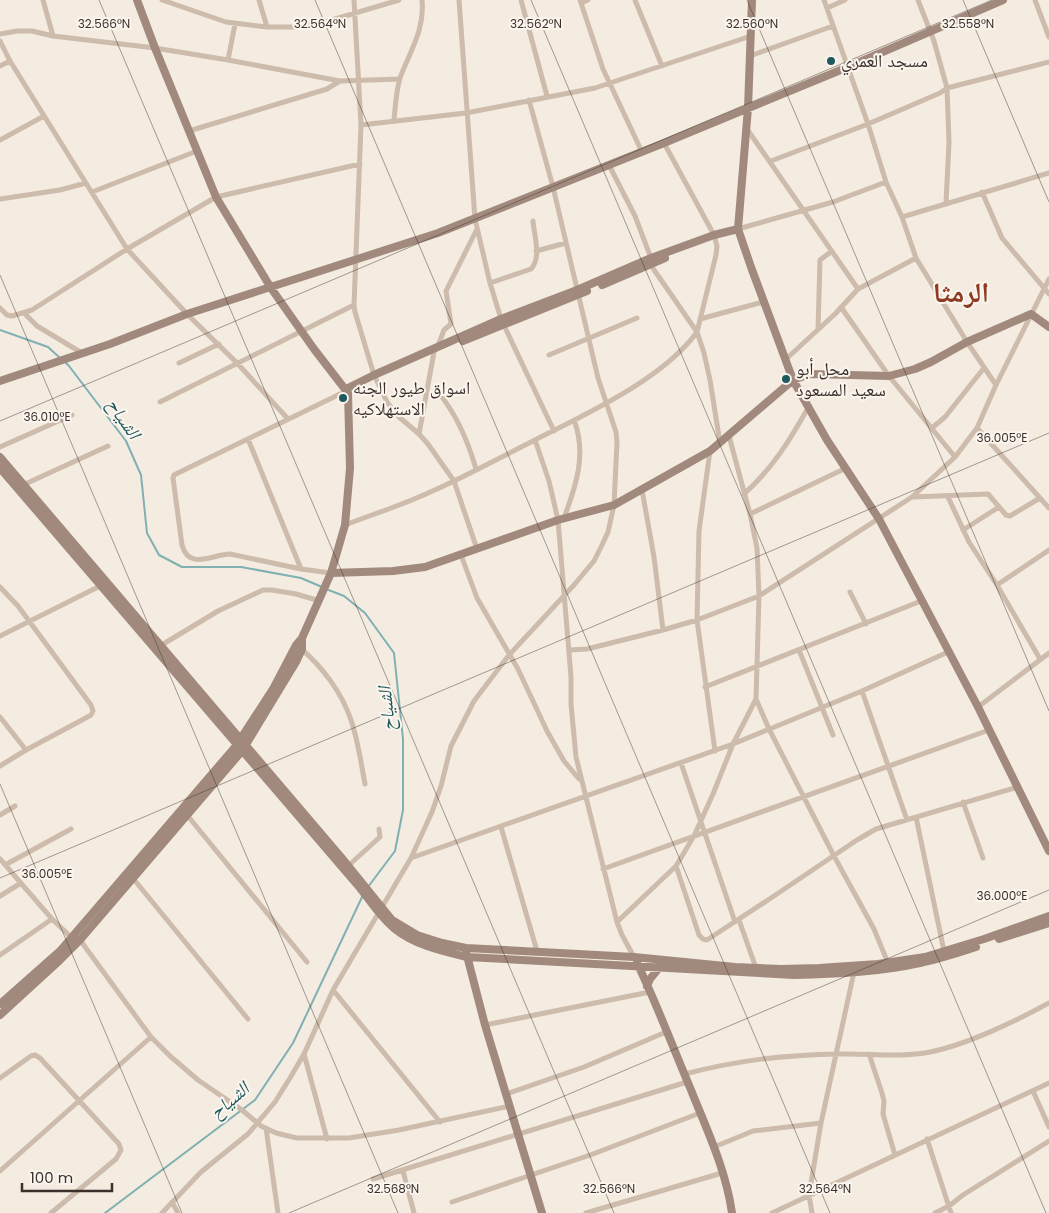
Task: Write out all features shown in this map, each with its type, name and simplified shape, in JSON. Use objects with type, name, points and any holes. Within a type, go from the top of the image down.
[{"type":"main road","points":[[0,1004],[76,939],[188,815],[241,745],[285,682],[302,638],[330,576],[345,525],[350,468],[345,392],[271,288],[216,197],[155,48],[138,0]]},
{"type":"main road","points":[[752,0],[748,108],[738,229],[763,302],[793,380],[808,408],[879,519],[978,707],[1049,851]]},
{"type":"main road","points":[[0,381],[146,331],[187,314],[438,233],[475,219],[848,67],[1003,0]]},
{"type":"main road","points":[[345,392],[436,349],[650,261],[738,229]]},
{"type":"main road","points":[[330,576],[425,567],[561,519],[614,505],[710,451],[793,380],[810,374],[889,376],[931,362],[967,342],[1031,314],[1049,327]]},
{"type":"main road","points":[[0,457],[104,584],[380,910],[392,920],[417,935],[466,952],[660,968],[794,975],[854,972],[919,964],[1049,916]]},
{"type":"main road","points":[[1,470],[160,646],[241,745],[348,866],[362,887]]},
{"type":"main road","points":[[0,1014],[60,960],[241,745]]},
{"type":"main road","points":[[466,952],[537,951],[634,957],[756,968],[819,968],[888,963],[925,957],[944,951],[953,951],[1049,922]]},
{"type":"main road","points":[[466,952],[542,1213]]},
{"type":"main road","points":[[634,957],[714,1147],[733,1213]]},
{"type":"main road","points":[[649,989],[650,979],[660,968]]},
{"type":"street","points":[[43,0],[53,36]]},
{"type":"street","points":[[162,0],[226,22],[266,27],[309,26],[399,0]]},
{"type":"street","points":[[259,0],[266,27]]},
{"type":"street","points":[[354,0],[361,125],[354,305],[374,377],[392,410],[419,434],[436,454],[454,481],[477,549]]},
{"type":"street","points":[[394,121],[400,79],[421,28],[423,18],[422,0]]},
{"type":"street","points":[[459,0],[475,219],[490,283],[502,322],[554,430]]},
{"type":"street","points":[[521,0],[547,96]]},
{"type":"street","points":[[588,0],[580,2],[599,58],[642,152]]},
{"type":"street","points":[[636,0],[662,66]]},
{"type":"street","points":[[824,0],[868,124],[886,182],[902,217],[916,258],[967,342],[996,385]]},
{"type":"street","points":[[827,8],[845,0]]},
{"type":"street","points":[[918,0],[947,88],[949,142],[946,202]]},
{"type":"street","points":[[1035,0],[1049,37]]},
{"type":"street","points":[[228,60],[235,24]]},
{"type":"street","points":[[750,56],[833,26]]},
{"type":"street","points":[[0,34],[17,30],[32,31],[53,36],[155,48],[340,81],[400,79]]},
{"type":"street","points":[[361,125],[466,113],[610,83],[751,36]]},
{"type":"street","points":[[0,41],[10,61],[126,249],[187,314],[219,344],[288,419]]},
{"type":"street","points":[[0,66],[10,61]]},
{"type":"street","points":[[771,162],[868,124],[947,88],[1049,62]]},
{"type":"street","points":[[189,131],[327,89],[340,81]]},
{"type":"street","points":[[162,1213],[201,1172],[234,1146],[258,1123],[275,1102],[304,1054],[333,990],[411,858],[432,812],[454,736],[474,701],[509,655],[564,596],[594,560],[608,532],[614,505],[617,442],[614,423],[606,404],[588,338],[553,187],[529,100]]},
{"type":"street","points":[[0,140],[44,116]]},
{"type":"street","points":[[746,127],[858,289]]},
{"type":"street","points":[[345,525],[400,505],[454,481],[606,404],[655,372],[680,352],[697,332],[716,255],[716,236],[664,143]]},
{"type":"street","points":[[92,192],[197,152]]},
{"type":"street","points":[[0,308],[7,315],[12,316],[24,313],[126,249],[216,197],[360,164]]},
{"type":"street","points":[[609,165],[635,216],[650,261],[697,332],[710,380],[720,443]]},
{"type":"street","points":[[902,217],[946,202],[1049,173]]},
{"type":"street","points":[[738,229],[848,198],[886,182]]},
{"type":"street","points":[[0,199],[60,190],[86,183]]},
{"type":"street","points":[[982,192],[1002,238],[1049,294]]},
{"type":"street","points":[[490,283],[531,269],[535,264],[536,251],[532,221]]},
{"type":"street","points":[[419,434],[436,349],[444,330],[451,324],[446,291],[477,228]]},
{"type":"street","points":[[536,251],[566,243]]},
{"type":"street","points":[[818,330],[820,260],[832,251]]},
{"type":"street","points":[[785,360],[841,308],[858,289],[916,258]]},
{"type":"street","points":[[569,650],[595,648],[663,630],[697,620],[759,596],[912,497],[955,456],[977,428],[996,385],[1049,279]]},
{"type":"street","points":[[700,319],[763,302]]},
{"type":"street","points":[[160,402],[354,305]]},
{"type":"street","points":[[841,308],[889,376],[955,456]]},
{"type":"street","points":[[24,313],[37,326],[82,353]]},
{"type":"street","points":[[549,355],[637,318]]},
{"type":"street","points":[[179,363],[219,344]]},
{"type":"street","points":[[932,428],[945,417],[984,368]]},
{"type":"street","points":[[330,576],[230,554],[221,554],[210,559],[190,557],[184,550],[173,478],[174,475],[345,392]]},
{"type":"street","points":[[438,392],[448,404],[468,441],[476,470]]},
{"type":"street","points":[[744,494],[768,470],[786,445],[808,408]]},
{"type":"street","points":[[0,447],[72,415]]},
{"type":"street","points":[[561,519],[575,488],[580,465],[579,438],[574,420]]},
{"type":"street","points":[[977,428],[1049,508]]},
{"type":"street","points":[[728,436],[750,514],[757,548],[759,596],[756,699],[769,729],[834,856],[874,929],[888,963]]},
{"type":"street","points":[[248,439],[301,569]]},
{"type":"street","points":[[535,440],[561,519],[574,742],[581,781],[617,922],[622,936],[634,957]]},
{"type":"street","points":[[23,485],[108,446]]},
{"type":"street","points":[[710,451],[699,530],[697,620],[714,751]]},
{"type":"street","points":[[750,514],[846,468]]},
{"type":"street","points":[[642,490],[654,557],[663,630]]},
{"type":"street","points":[[912,497],[988,494],[1006,515],[1010,516],[1040,498]]},
{"type":"street","points":[[948,497],[978,558],[997,586],[1040,659]]},
{"type":"street","points":[[963,530],[999,507]]},
{"type":"street","points":[[997,586],[1049,550]]},
{"type":"street","points":[[461,555],[477,598],[518,669],[559,754],[581,781]]},
{"type":"street","points":[[0,636],[104,584]]},
{"type":"street","points":[[0,587],[10,597],[86,698],[92,711],[90,715],[82,720],[0,766]]},
{"type":"street","points":[[160,646],[218,611],[263,590],[321,599]]},
{"type":"street","points":[[850,592],[866,624]]},
{"type":"street","points":[[705,687],[922,601]]},
{"type":"street","points":[[299,647],[321,669],[345,704],[354,730],[365,784]]},
{"type":"street","points":[[799,650],[833,735]]},
{"type":"street","points":[[411,858],[733,744],[862,691],[948,652]]},
{"type":"street","points":[[978,707],[1049,652]]},
{"type":"street","points":[[862,691],[906,820]]},
{"type":"street","points":[[617,922],[676,866],[694,836],[733,744],[756,699]]},
{"type":"street","points":[[0,717],[26,750]]},
{"type":"street","points":[[603,869],[989,730]]},
{"type":"street","points":[[681,763],[704,833],[756,968]]},
{"type":"street","points":[[676,866],[701,938],[707,940],[869,833],[963,802],[1018,787]]},
{"type":"street","points":[[963,802],[983,858]]},
{"type":"street","points":[[0,815],[15,806]]},
{"type":"street","points":[[188,815],[307,962]]},
{"type":"street","points":[[916,818],[944,951]]},
{"type":"street","points":[[501,826],[537,951]]},
{"type":"street","points":[[5,865],[71,829]]},
{"type":"street","points":[[348,866],[380,837],[379,829]]},
{"type":"street","points":[[0,859],[52,919],[76,939],[151,1037],[185,1070],[266,1128],[284,1136],[296,1138],[327,1139],[372,1135],[510,1106]]},
{"type":"street","points":[[132,877],[248,1019]]},
{"type":"street","points":[[0,896],[21,883]]},
{"type":"street","points":[[0,955],[52,919]]},
{"type":"street","points":[[812,1213],[809,1195],[821,1123],[854,972]]},
{"type":"street","points":[[486,1025],[649,989]]},
{"type":"street","points":[[333,990],[440,1122]]},
{"type":"street","points":[[684,1074],[719,1065],[769,1057],[835,1054],[885,1056],[913,1054],[948,1047],[1022,1017],[1049,1003]]},
{"type":"street","points":[[506,1094],[584,1067],[666,1032]]},
{"type":"street","points":[[0,1171],[151,1037]]},
{"type":"street","points":[[304,1054],[327,1139]]},
{"type":"street","points":[[869,1054],[882,1093],[884,1101],[882,1114],[895,1155]]},
{"type":"street","points":[[0,1078],[35,1055],[40,1058],[115,1139],[121,1150],[116,1159],[51,1213]]},
{"type":"street","points":[[374,1179],[687,1082]]},
{"type":"street","points":[[772,1213],[926,1139],[1049,1083]]},
{"type":"street","points":[[1033,1091],[1049,1127]]},
{"type":"street","points":[[452,1202],[593,1154],[700,1112]]},
{"type":"street","points":[[714,1147],[753,1131],[821,1123]]},
{"type":"street","points":[[266,1128],[278,1213]]},
{"type":"street","points":[[926,1139],[951,1213]]},
{"type":"street","points":[[935,1213],[949,1206],[963,1195],[1049,1141]]},
{"type":"street","points":[[403,1171],[414,1213]]},
{"type":"street","points":[[586,1213],[722,1173]]},
{"type":"street","points":[[172,1202],[178,1213]]},
{"type":"waterway","name":"الشياح","points":[[0,330],[48,347],[60,358]]},
{"type":"waterway","name":"الشياح","points":[[64,361],[126,441],[141,475],[147,533],[159,555],[182,567],[241,567],[301,578],[322,587]]},
{"type":"waterway","name":"الشياح","points":[[326,589],[344,596],[365,613],[394,653],[403,739],[403,810],[395,851],[368,887]]},
{"type":"waterway","name":"الشياح","points":[[105,1213],[255,1100],[293,1043],[363,895]]},
{"type":"place","name":"مسجد العمري","points":[[831,61]]},
{"type":"place","name":"محل أبو سعيد المسعود","points":[[786,379]]},
{"type":"place","name":"اسواق طيور الجنه الاستهلاكيه","points":[[343,398]]},
{"type":"district","name":"الرمثا","points":[[961,292]]}]
